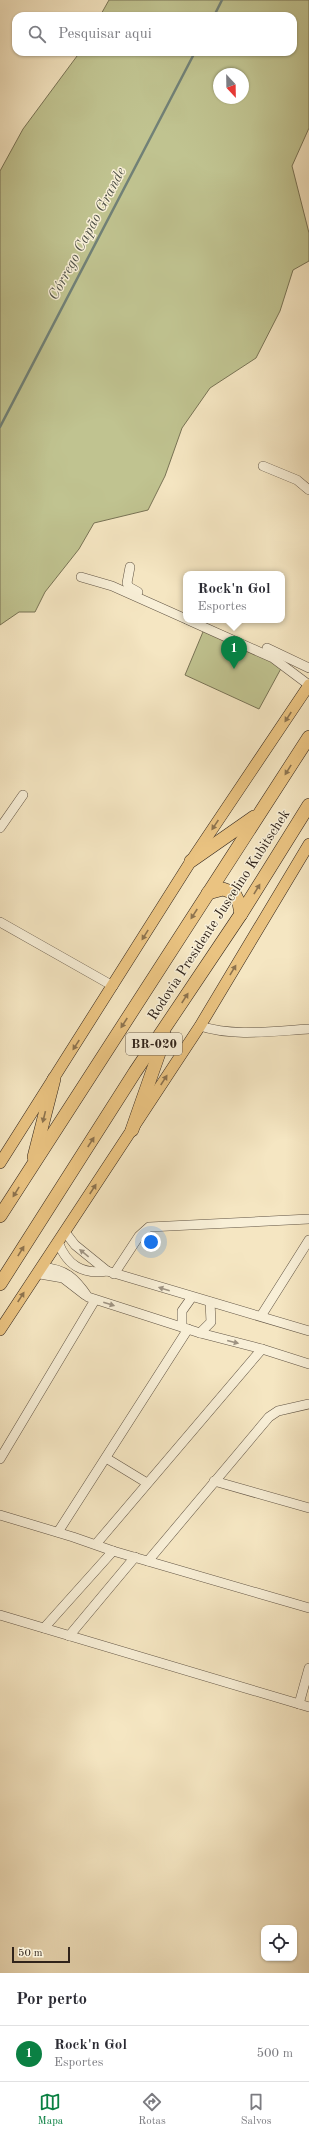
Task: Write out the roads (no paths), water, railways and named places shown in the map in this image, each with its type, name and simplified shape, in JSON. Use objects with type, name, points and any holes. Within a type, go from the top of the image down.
[{"type":"highway","name":"Rodovia Presidente Juscelino Kubitschek","points":[[0,1216],[309,737]]},
{"type":"highway","name":"Rodovia Presidente Juscelino Kubitschek","points":[[0,1284],[171,1018],[241,914],[309,805]]},
{"type":"highway","points":[[191,861],[261,813]]},
{"type":"highway","points":[[208,893],[223,889],[234,892],[239,903],[241,914]]},
{"type":"highway","points":[[132,1130],[171,1018]]},
{"type":"highway","points":[[31,1167],[54,1079]]},
{"type":"main road","points":[[0,1163],[191,861],[309,685]]},
{"type":"main road","points":[[0,1330],[200,1026],[309,844]]},
{"type":"street","points":[[263,466],[297,480],[309,490]]},
{"type":"street","points":[[130,567],[126,578],[129,587],[183,614]]},
{"type":"street","points":[[81,577],[112,586],[183,618]]},
{"type":"street","points":[[194,623],[273,658],[309,685]]},
{"type":"street","points":[[206,623],[309,668]]},
{"type":"street","points":[[0,828],[23,795]]},
{"type":"street","points":[[0,922],[113,986]]},
{"type":"street","points":[[200,1026],[216,1030],[238,1032],[309,1029]]},
{"type":"street","points":[[111,1273],[139,1236],[149,1227],[309,1219]]},
{"type":"street","points":[[65,1232],[75,1245],[111,1273]]},
{"type":"street","points":[[261,1316],[309,1240]]},
{"type":"street","points":[[58,1242],[65,1257],[77,1267],[88,1271],[111,1273],[309,1331]]},
{"type":"street","points":[[71,1276],[77,1267]]},
{"type":"street","points":[[39,1270],[58,1269],[71,1276],[92,1298]]},
{"type":"street","points":[[39,1270],[63,1278],[80,1293],[92,1298],[200,1333],[262,1349],[309,1364]]},
{"type":"street","points":[[79,1283],[88,1271]]},
{"type":"street","points":[[58,1532],[106,1458],[185,1328],[182,1311],[192,1297]]},
{"type":"street","points":[[0,1459],[92,1298]]},
{"type":"street","points":[[200,1333],[211,1322],[210,1302]]},
{"type":"street","points":[[96,1544],[262,1349]]},
{"type":"street","points":[[148,1561],[269,1417],[278,1412],[309,1404]]},
{"type":"street","points":[[106,1458],[147,1483]]},
{"type":"street","points":[[214,1481],[309,1508]]},
{"type":"street","points":[[0,1515],[96,1544],[113,1551],[309,1608]]},
{"type":"street","points":[[44,1628],[113,1551]]},
{"type":"street","points":[[69,1636],[135,1557]]},
{"type":"street","points":[[0,1615],[309,1707]]},
{"type":"street","points":[[299,1704],[309,1668]]},
{"type":"waterway","name":"Córrego Capão Grande","points":[[216,12],[222,0]]},
{"type":"waterway","name":"Córrego Capão Grande","points":[[0,427],[193,56]]},
{"type":"place","name":"Rock'n Gol","points":[[234,669]]}]
